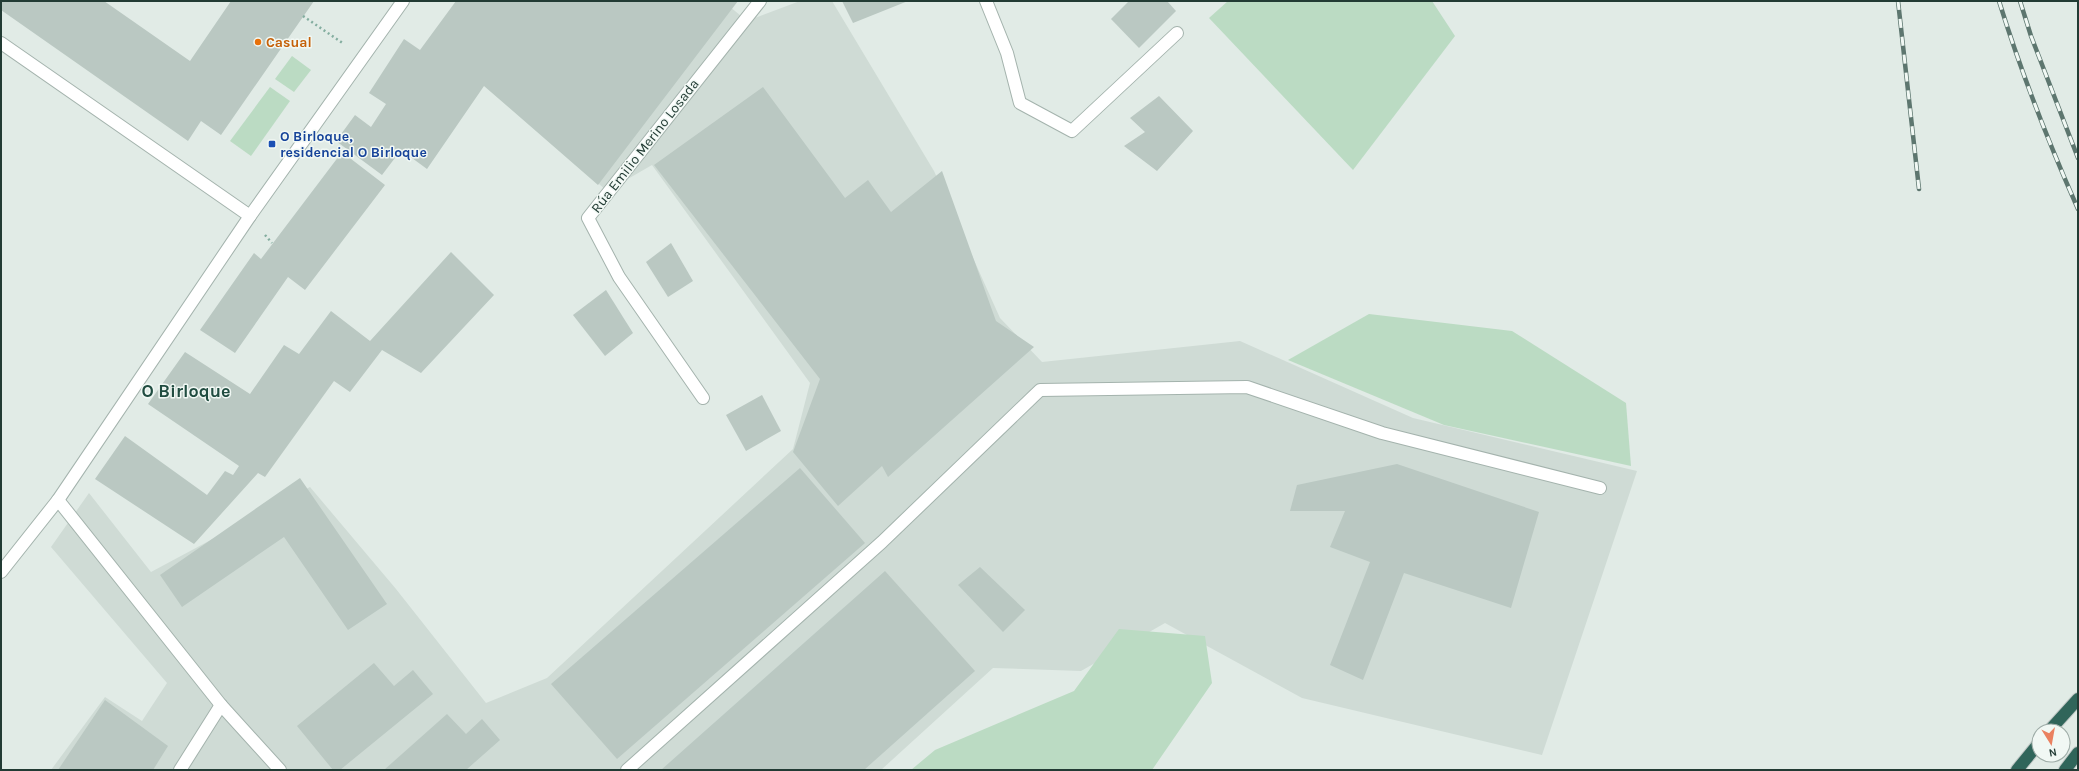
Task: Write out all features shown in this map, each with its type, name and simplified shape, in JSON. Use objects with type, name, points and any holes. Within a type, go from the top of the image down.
[{"type":"highway","points":[[2056,723],[2078,700]]},
{"type":"highway","points":[[2017,770],[2031,753]]},
{"type":"highway","points":[[2065,770],[2078,753]]},
{"type":"street","points":[[1,572],[58,500],[250,216],[364,58],[403,1]]},
{"type":"street","name":"Rúa Emilio Merino Losada","points":[[704,398],[619,277],[588,218],[760,1]]},
{"type":"street","points":[[986,1],[1007,53],[1020,103],[1072,131],[1177,33]]},
{"type":"street","points":[[1,43],[250,216]]},
{"type":"street","points":[[627,770],[882,542],[1040,390],[1248,387],[1382,433],[1600,488]]},
{"type":"street","points":[[58,500],[221,705],[280,770]]},
{"type":"street","points":[[180,770],[221,705]]},
{"type":"path","points":[[304,16],[364,58]]},
{"type":"shaded area","points":[[723,1],[747,21],[800,1],[832,1],[934,171],[1000,318],[1042,362],[1240,341],[1413,418],[1637,471],[1542,755],[1302,698],[1165,623],[1081,671],[993,668],[881,770],[51,770],[105,697],[142,721],[167,683],[51,547],[89,493],[151,572],[310,487],[396,589],[486,703],[547,678],[793,449],[810,383],[652,165],[607,191],[437,42]]},
{"type":"green space","points":[[1228,1],[1432,1],[1455,36],[1353,170],[1209,18]]},
{"type":"green space","points":[[292,56],[311,70],[294,92],[275,79]]},
{"type":"green space","points":[[270,87],[290,101],[251,156],[230,141]]},
{"type":"green space","points":[[1369,314],[1512,331],[1626,403],[1631,466],[1444,425],[1288,360]]},
{"type":"green space","points":[[1119,629],[1205,636],[1212,683],[1152,770],[911,770],[935,750],[1074,691]]},
{"type":"building","points":[[1,1],[104,1],[190,61],[231,1],[314,1],[221,135],[201,121],[188,141],[1,10]]},
{"type":"building","points":[[456,1],[738,1],[598,185],[484,86],[427,169],[401,150],[382,175],[336,141],[355,115],[371,127],[386,104],[369,93],[404,39],[420,50]]},
{"type":"building","points":[[842,1],[908,1],[853,23]]},
{"type":"building","points":[[1129,1],[1167,1],[1176,11],[1139,48],[1111,19]]},
{"type":"building","points":[[763,87],[845,198],[868,180],[891,212],[942,171],[996,321],[1034,347],[888,477],[882,466],[838,506],[793,452],[820,379],[654,165]]},
{"type":"building","points":[[1159,96],[1193,131],[1157,171],[1124,146],[1145,132],[1130,118]]},
{"type":"building","points":[[342,152],[385,185],[305,290],[288,277],[235,353],[200,330],[254,253],[261,259]]},
{"type":"building","points":[[671,243],[693,281],[668,297],[646,262]]},
{"type":"building","points":[[451,252],[494,295],[421,373],[382,350],[350,392],[334,381],[265,477],[258,473],[194,544],[95,479],[125,436],[207,495],[225,471],[233,475],[239,466],[148,404],[185,352],[250,394],[284,345],[299,354],[331,311],[370,341]]},
{"type":"building","points":[[606,290],[633,333],[605,356],[573,315]]},
{"type":"building","points":[[762,395],[781,431],[746,451],[726,415]]},
{"type":"building","points":[[1397,464],[1539,512],[1511,608],[1404,573],[1363,680],[1330,665],[1370,562],[1330,547],[1345,511],[1290,511],[1297,485]]},
{"type":"building","points":[[800,468],[865,543],[617,759],[551,684]]},
{"type":"building","points":[[300,478],[387,604],[348,630],[284,537],[182,607],[160,575]]},
{"type":"building","points":[[980,567],[1025,610],[1003,632],[958,585]]},
{"type":"building","points":[[885,571],[975,671],[864,770],[661,770]]},
{"type":"building","points":[[374,663],[394,686],[413,670],[433,694],[340,770],[333,770],[297,726]]},
{"type":"building","points":[[105,700],[168,746],[153,770],[58,770]]},
{"type":"building","points":[[447,714],[466,734],[482,719],[500,740],[466,770],[384,770]]},
{"type":"railway","points":[[1898,1],[1919,189]]},
{"type":"railway","points":[[1999,1],[2016,54],[2056,158],[2078,209]]},
{"type":"railway","points":[[2020,1],[2031,36],[2078,158]]},
{"type":"place","name":"Casual","points":[[258,42]]},
{"type":"place","name":"O Birloque, residencial O Birloque","points":[[272,144]]},
{"type":"district","name":"O Birloque","points":[[186,391]]}]
